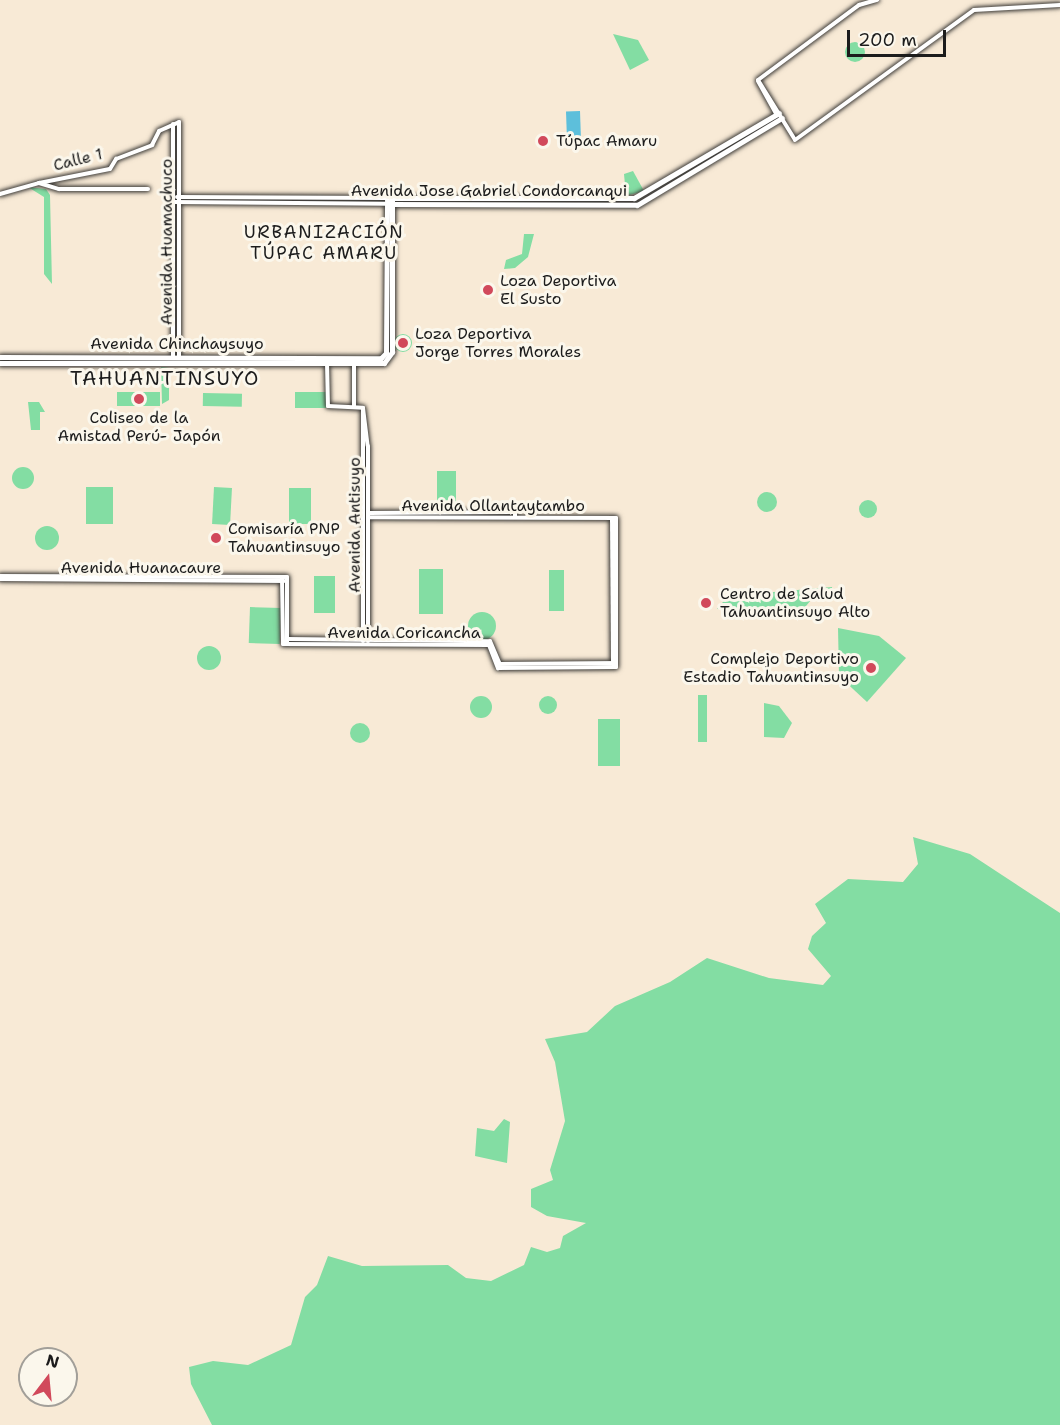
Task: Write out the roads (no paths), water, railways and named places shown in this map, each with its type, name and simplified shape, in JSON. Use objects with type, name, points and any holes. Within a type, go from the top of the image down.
[{"type":"main road","name":"Avenida Jose Gabriel Condorcanqui","points":[[389,201],[634,198],[779,115]]},
{"type":"main road","name":"Avenida Jose Gabriel Condorcanqui","points":[[389,201],[640,203],[779,115]]},
{"type":"main road","points":[[354,361],[381,358],[386,353],[389,201]]},
{"type":"main road","name":"Avenida Chinchaysuyo","points":[[0,357],[327,363],[354,361]]},
{"type":"main road","name":"Avenida Chinchaysuyo","points":[[0,363],[176,360],[354,361]]},
{"type":"street","points":[[877,0],[859,5],[758,80],[795,140],[974,10],[1060,5]]},
{"type":"street","name":"Calle 1","points":[[0,194],[39,183],[110,169],[118,158],[152,145],[159,130],[179,122]]},
{"type":"street","name":"Avenida Huamachuco","points":[[176,360],[176,200],[179,122]]},
{"type":"street","name":"Avenida Huamachuco","points":[[173,124],[176,200]]},
{"type":"street","name":"Calle 1","points":[[39,183],[59,189],[148,189]]},
{"type":"street","name":"Avenida Jose Gabriel Condorcanqui","points":[[176,200],[389,201]]},
{"type":"street","points":[[354,361],[354,407]]},
{"type":"street","points":[[327,363],[328,406],[363,408]]},
{"type":"street","name":"Avenida Antisuyo","points":[[363,408],[369,515],[366,643]]},
{"type":"street","name":"Avenida Antisuyo","points":[[363,408],[366,643]]},
{"type":"street","name":"Avenida Ollantaytambo","points":[[369,515],[614,518],[615,665]]},
{"type":"street","name":"Avenida Huanacaure","points":[[0,578],[284,579],[285,643]]},
{"type":"street","name":"Avenida Coricancha","points":[[285,643],[490,641],[500,663],[615,665]]},
{"type":"water","points":[[566,111],[580,111],[581,136],[567,136]]},
{"type":"place","name":"Túpac Amaru","points":[[543,141]]},
{"type":"place","name":"Loza Deportiva El Susto","points":[[488,290]]},
{"type":"place","name":"Loza Deportiva Jorge Torres Morales","points":[[403,343]]},
{"type":"place","name":"Coliseo de la Amistad Perú- Japón","points":[[139,399]]},
{"type":"place","name":"Comisaría PNP Tahuantinsuyo","points":[[216,538]]},
{"type":"place","name":"Centro de Salud Tahuantinsuyo Alto","points":[[706,603]]},
{"type":"place","name":"Complejo Deportivo Estadio Tahuantinsuyo","points":[[871,668]]},
{"type":"district","name":"URBANIZACIÓN TÚPAC AMARU","points":[[324,243]]},
{"type":"district","name":"TAHUANTINSUYO","points":[[165,378]]}]
